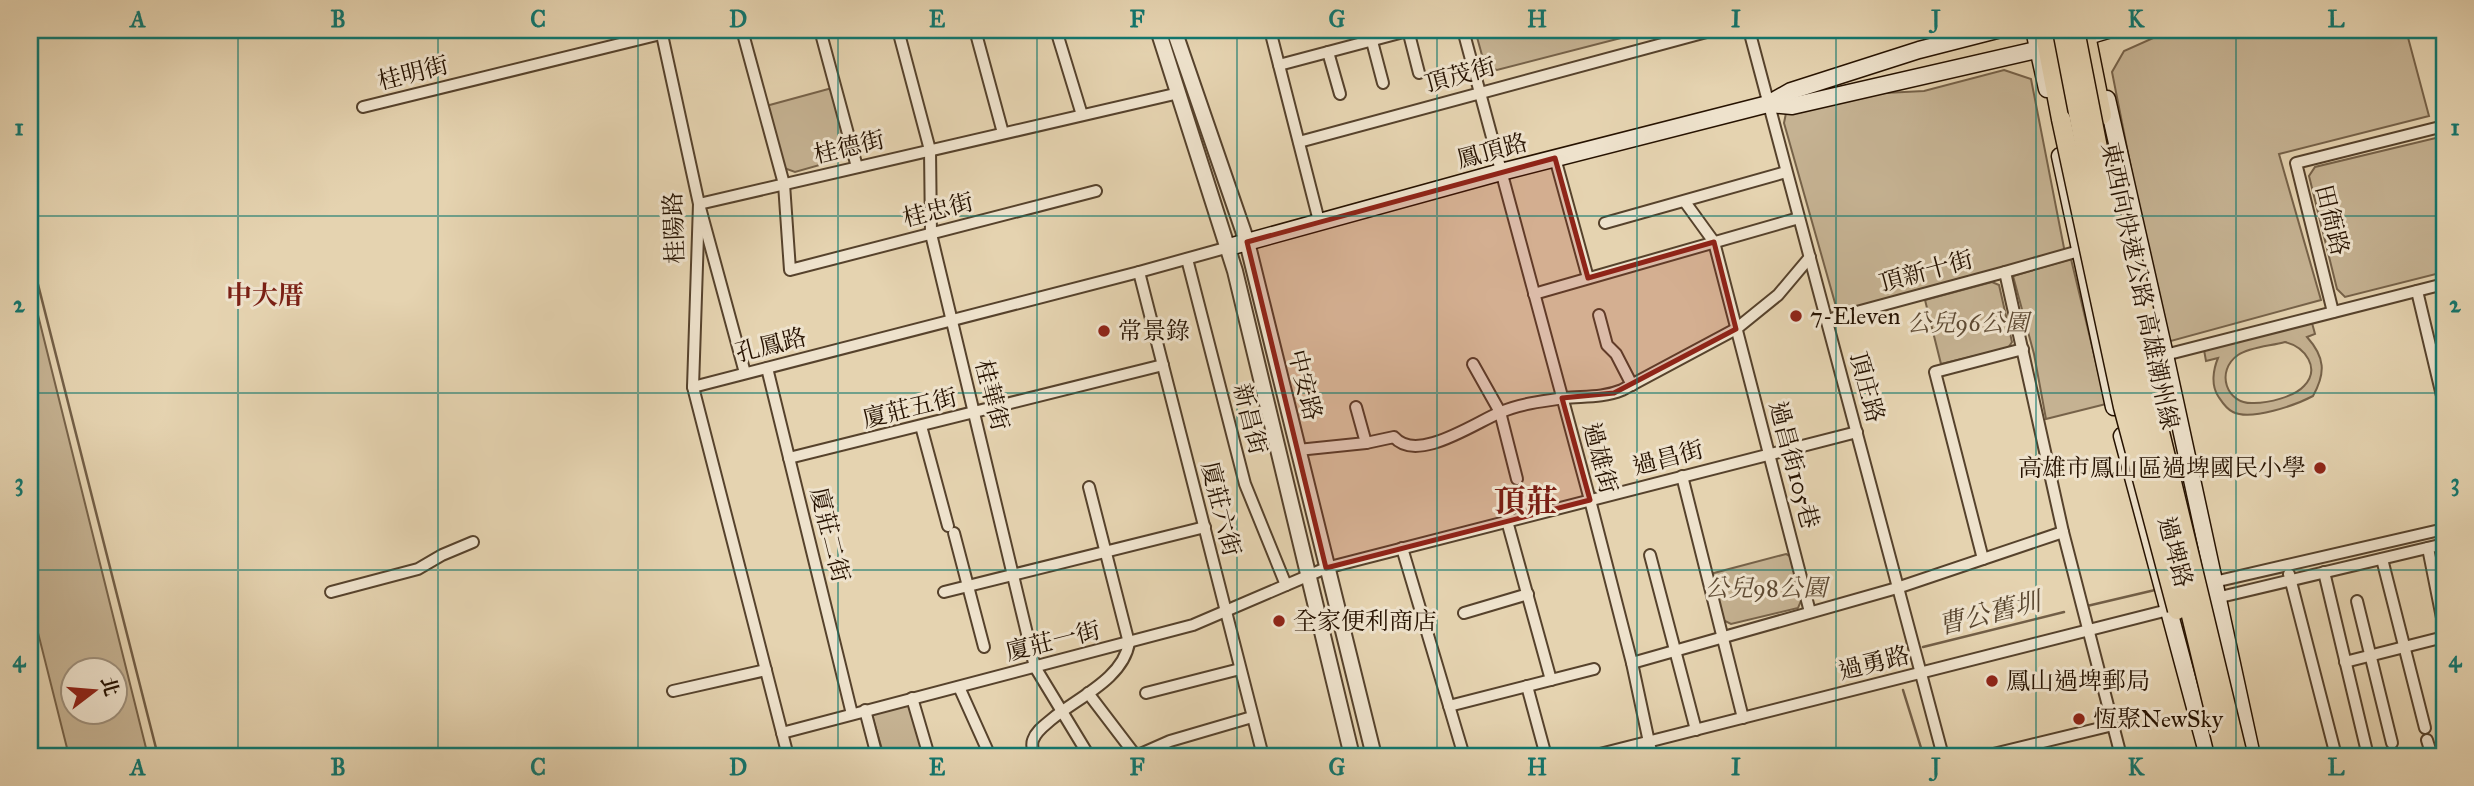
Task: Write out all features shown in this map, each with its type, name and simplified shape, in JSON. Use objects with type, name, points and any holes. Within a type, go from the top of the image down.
[{"type":"highway","name":"東西向快速公路 高雄潮州線","points":[[2062,30],[2113,294],[2223,756]]},
{"type":"highway","points":[[2090,32],[2102,115],[2235,723],[2239,756]]},
{"type":"highway","name":"東西向快速公路 高雄潮州線","points":[[2090,32],[2126,291],[2220,690],[2239,756]]},
{"type":"highway","points":[[2043,42],[2123,407],[2210,729],[2223,756]]},
{"type":"main road","name":"鳳頂路","points":[[1229,247],[1501,172],[1768,104],[1791,91],[1919,50],[1997,30]]},
{"type":"main road","name":"過埤路","points":[[2034,30],[2043,42],[2079,251],[2114,408],[2208,756]]},
{"type":"main road","name":"鳳頂路","points":[[1768,104],[1792,106],[2090,32]]},
{"type":"main road","name":"過埤路","points":[[2090,32],[2165,355],[2252,756]]},
{"type":"street","name":"桂明街","points":[[363,107],[677,30]]},
{"type":"street","points":[[742,30],[784,184]]},
{"type":"street","points":[[820,30],[857,167]]},
{"type":"street","name":"桂華街","points":[[898,30],[930,150],[931,234],[1035,667],[1089,756]]},
{"type":"street","points":[[975,30],[1003,133]]},
{"type":"street","points":[[1056,30],[1082,115]]},
{"type":"street","name":"中安路","points":[[1158,30],[1229,247],[1351,756]]},
{"type":"street","name":"中安路","points":[[1174,30],[1247,242],[1373,753]]},
{"type":"street","points":[[1270,30],[1319,221]]},
{"type":"street","points":[[1279,65],[1328,52],[1370,35],[1409,30],[1419,73]]},
{"type":"street","name":"過雄街","points":[[1464,30],[1632,663],[1651,756]]},
{"type":"street","name":"頂茂街","points":[[1299,142],[1714,30]]},
{"type":"street","name":"頂庄路","points":[[1749,30],[1942,756]]},
{"type":"street","name":"桂陽路","points":[[662,32],[699,204],[693,387]]},
{"type":"street","points":[[1370,35],[1383,83]]},
{"type":"street","points":[[1328,52],[1339,94]]},
{"type":"street","name":"桂德街","points":[[699,204],[1179,93]]},
{"type":"street","name":"田衙路","points":[[2333,312],[2296,163],[2444,126]]},
{"type":"street","points":[[1555,158],[1588,278]]},
{"type":"street","points":[[1605,223],[1786,172]]},
{"type":"street","name":"桂忠街","points":[[784,184],[790,270],[1096,191]]},
{"type":"street","points":[[1685,202],[1714,242]]},
{"type":"street","points":[[699,204],[745,373]]},
{"type":"street","points":[[1534,294],[1799,218]]},
{"type":"street","name":"過昌街105巷","points":[[1714,242],[1810,612]]},
{"type":"street","name":"孔鳳路","points":[[693,387],[1229,247]]},
{"type":"street","points":[[2005,272],[2079,251]]},
{"type":"street","points":[[1298,450],[1366,443],[1394,437],[1400,444],[1410,447],[1445,440],[1510,408],[1562,398],[1606,395],[1632,385],[1735,329],[1778,295],[1810,257]]},
{"type":"street","name":"新昌街","points":[[1187,259],[1245,484],[1286,585]]},
{"type":"street","name":"廈莊六街","points":[[1139,272],[1263,756]]},
{"type":"street","name":"頂新十街","points":[[1827,320],[2005,272],[2063,532],[2121,756]]},
{"type":"street","points":[[2165,355],[2444,284]]},
{"type":"street","points":[[2417,291],[2444,404]]},
{"type":"street","points":[[1599,315],[1607,345],[1616,355],[1632,385]]},
{"type":"street","points":[[1983,559],[1936,372],[2023,349]]},
{"type":"street","points":[[1473,364],[1500,412],[1517,479]]},
{"type":"street","name":"廈莊五街","points":[[789,458],[1163,365]]},
{"type":"street","name":"廈莊二街","points":[[766,368],[852,714]]},
{"type":"street","points":[[693,387],[788,756]]},
{"type":"street","points":[[1356,407],[1366,443]]},
{"type":"street","points":[[921,426],[984,647]]},
{"type":"street","name":"過昌街","points":[[1326,568],[1857,432]]},
{"type":"street","points":[[1682,476],[1743,718]]},
{"type":"street","points":[[1034,756],[1032,743],[1039,730],[1088,693],[1124,660],[1129,643],[1089,487]]},
{"type":"street","points":[[1507,521],[1551,680]]},
{"type":"street","points":[[944,592],[1205,527]]},
{"type":"street","name":"過勇路","points":[[1591,756],[2167,610],[2286,564],[2444,529]]},
{"type":"street","points":[[1632,663],[1897,588],[2063,532]]},
{"type":"street","points":[[331,592],[418,569],[473,542]]},
{"type":"street","name":"過勇路","points":[[2215,590],[2290,580],[2444,544]]},
{"type":"street","points":[[1402,548],[1464,756]]},
{"type":"street","points":[[2428,548],[2444,628]]},
{"type":"street","points":[[1650,555],[1696,730]]},
{"type":"street","points":[[2382,559],[2431,756]]},
{"type":"street","points":[[2286,564],[2335,752]]},
{"type":"street","name":"廈莊一街","points":[[782,733],[1193,625],[1326,568]]},
{"type":"street","points":[[2324,572],[2368,756]]},
{"type":"street","points":[[1464,612],[1528,594]]},
{"type":"street","points":[[2357,601],[2392,743]]},
{"type":"street","points":[[2345,662],[2444,637]]},
{"type":"street","points":[[1146,693],[1240,669]]},
{"type":"street","points":[[1449,706],[1594,669]]},
{"type":"street","points":[[673,691],[766,670]]},
{"type":"street","points":[[1527,686],[1546,756]]},
{"type":"street","points":[[959,687],[990,756]]},
{"type":"street","points":[[1088,693],[1136,756],[1170,741],[1252,717]]},
{"type":"street","points":[[912,698],[929,756]]},
{"type":"street","points":[[865,710],[877,756]]},
{"type":"street","points":[[1985,756],[2033,751],[2113,725]]},
{"type":"street","points":[[1351,756],[1373,753]]},
{"type":"highlighted area","points":[[1555,158],[1588,278],[1714,242],[1736,329],[1614,393],[1562,398],[1590,500],[1326,568],[1247,242]]},
{"type":"green space","points":[[1475,30],[1652,30],[1497,70],[1485,66]]},
{"type":"green space","points":[[2171,30],[2406,30],[2429,116],[2279,154],[2321,300],[2171,341],[2164,335],[2112,72],[2124,51]]},
{"type":"green space","points":[[2004,70],[2031,79],[2065,253],[1845,313],[1837,310],[1784,123],[1786,113],[1865,94],[1924,91]]},
{"type":"green space","points":[[832,88],[846,146],[841,159],[795,172],[784,168],[766,106]]},
{"type":"green space","points":[[2444,136],[2444,272],[2345,297],[2337,289],[2309,176],[2315,167]]},
{"type":"green space","points":[[2071,259],[2106,404],[2046,419],[2034,354],[2013,276]]},
{"type":"green space","name":"公兒96公園","points":[[1992,282],[1999,285],[2012,342],[2008,348],[1941,364],[1925,300]]},
{"type":"green space","points":[[30,283],[123,656],[60,656],[60,720],[30,601]]},
{"type":"green space","points":[[2312,323],[2315,334],[2307,337],[2320,358],[2322,372],[2313,396],[2273,411],[2241,414],[2228,409],[2218,396],[2214,377],[2218,358],[2206,361],[2204,350]],"holes":[[[2285,342],[2304,353],[2311,365],[2309,379],[2300,390],[2266,402],[2254,403],[2236,399],[2227,386],[2226,378],[2231,362],[2238,355],[2254,348]]]},
{"type":"green space","name":"公兒98公園","points":[[1786,554],[1790,556],[1801,601],[1798,608],[1731,624],[1723,620],[1711,576]]},
{"type":"green space","points":[[130,684],[148,756],[69,756],[61,726],[130,726]]},
{"type":"green space","points":[[913,701],[928,756],[884,756],[871,712]]},
{"type":"waterway","points":[[30,253],[158,756]]},
{"type":"waterway","name":"曹公舊圳","points":[[2087,606],[2155,590]]},
{"type":"waterway","name":"曹公舊圳","points":[[1923,647],[2064,612]]},
{"type":"waterway","name":"曹公舊圳","points":[[1903,690],[1922,751]]},
{"type":"place","name":"7-Eleven","points":[[1796,316]]},
{"type":"place","name":"常景錄","points":[[1104,331]]},
{"type":"place","name":"高雄市鳳山區過埤國民小學","points":[[2320,468]]},
{"type":"place","name":"全家便利商店","points":[[1279,621]]},
{"type":"place","name":"鳳山過埤郵局","points":[[1992,681]]},
{"type":"place","name":"恆聚NewSky","points":[[2079,719]]},
{"type":"district","name":"中大厝","points":[[265,295]]},
{"type":"district","name":"頂莊","points":[[1526,501]]}]
